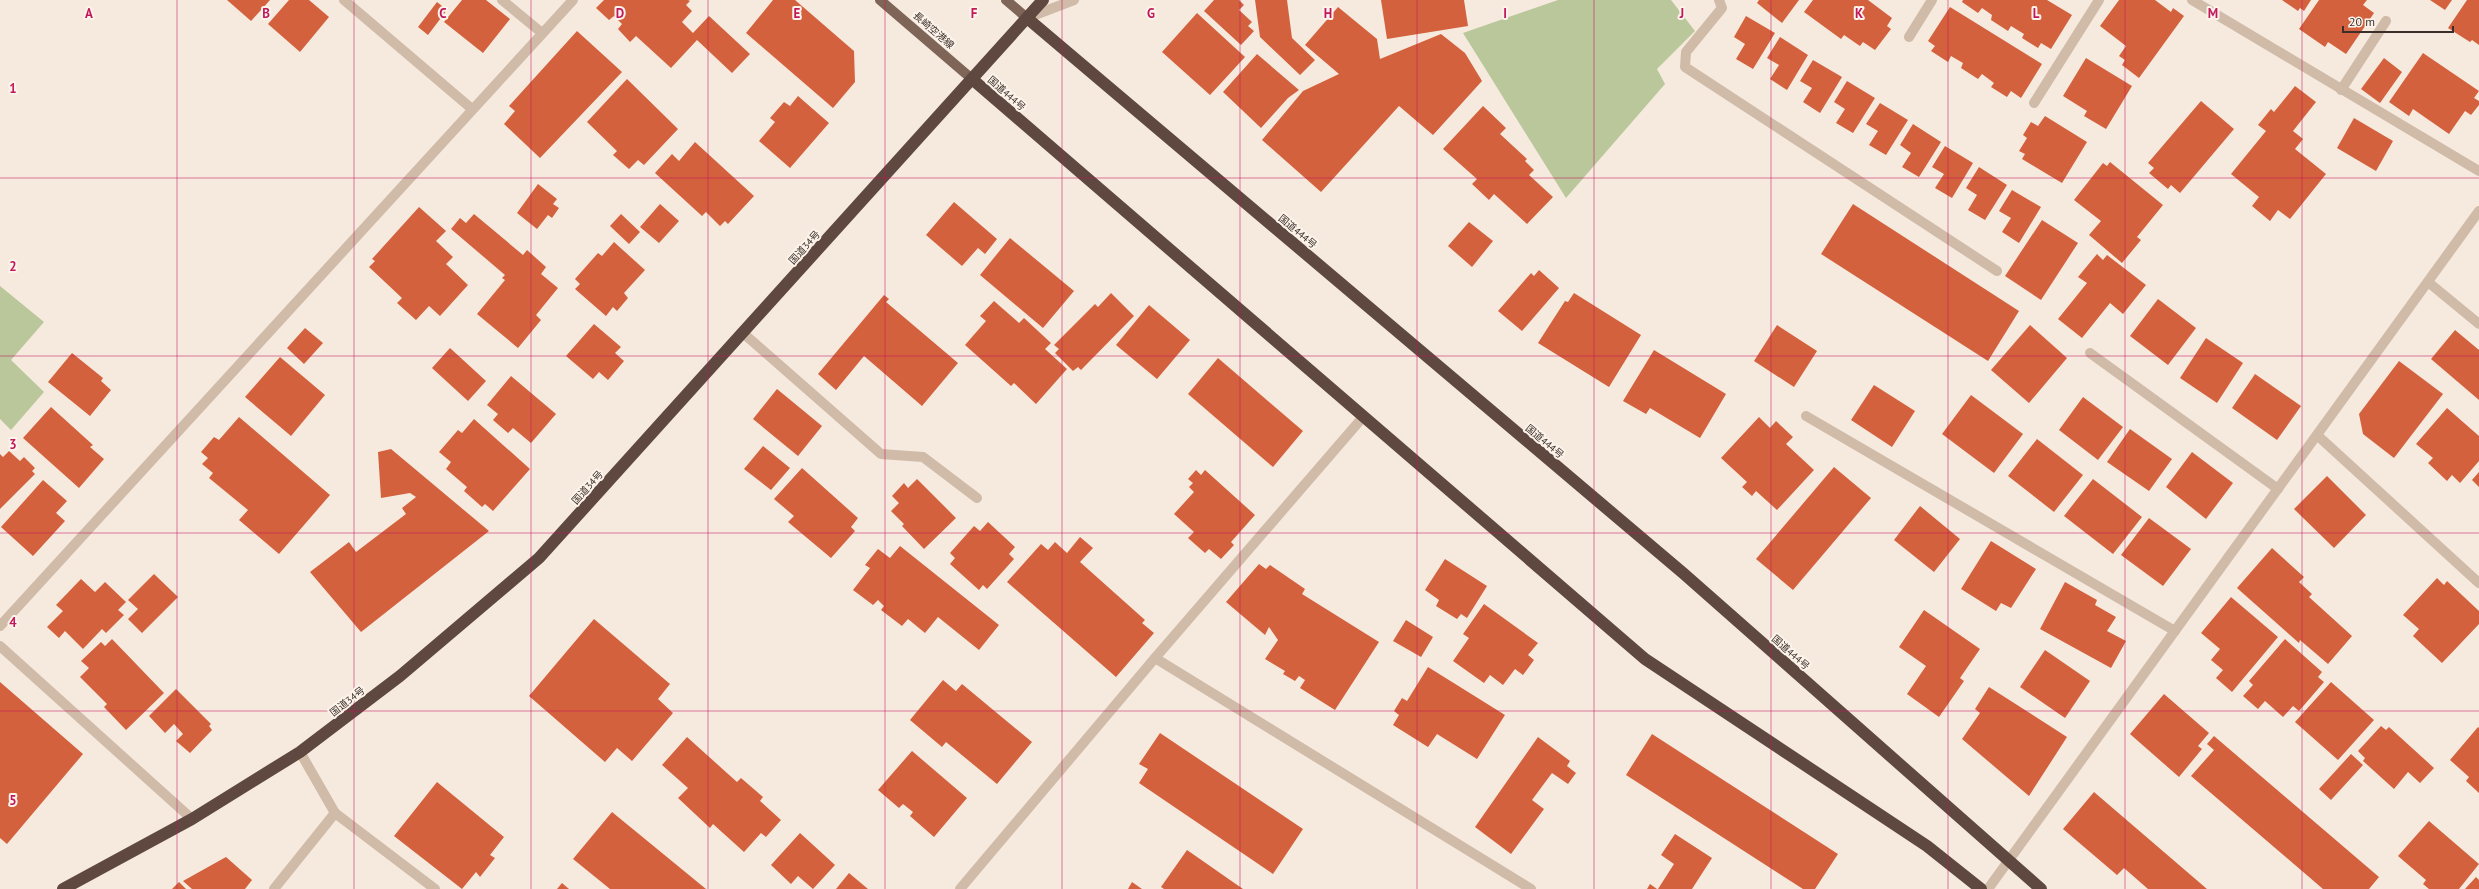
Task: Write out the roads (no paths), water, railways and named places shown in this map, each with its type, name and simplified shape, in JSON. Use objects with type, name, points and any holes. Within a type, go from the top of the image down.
[{"type":"highway","name":"国道34号","points":[[62,889],[192,819],[300,752],[400,676],[539,558],[1042,0]]},
{"type":"highway","name":"国道444号","points":[[1027,18],[1683,573],[2041,889]]},
{"type":"highway","name":"国道444号","points":[[972,79],[1645,659],[1927,846],[1981,889]]},
{"type":"main road","name":"長崎空港線","points":[[880,0],[972,79]]},
{"type":"main road","points":[[1006,0],[1027,18]]},
{"type":"street","points":[[344,0],[472,109]]},
{"type":"street","points":[[502,0],[542,33]]},
{"type":"street","points":[[0,626],[573,0]]},
{"type":"street","points":[[1027,18],[1074,0]]},
{"type":"street","points":[[1719,0],[1722,8],[1686,52],[1685,67],[1997,271]]},
{"type":"street","points":[[1909,36],[1932,0]]},
{"type":"street","points":[[2034,103],[2099,0]]},
{"type":"street","points":[[2192,0],[2479,171]]},
{"type":"street","points":[[2341,90],[2386,21]]},
{"type":"street","points":[[1988,889],[2479,211]]},
{"type":"street","points":[[2428,282],[2479,324]]},
{"type":"street","points":[[743,333],[881,454],[923,457],[977,498]]},
{"type":"street","points":[[2090,354],[2278,489]]},
{"type":"street","points":[[1806,416],[2175,631]]},
{"type":"street","points":[[960,889],[1155,658],[1363,417]]},
{"type":"street","points":[[2317,435],[2479,583]]},
{"type":"street","points":[[0,646],[192,819]]},
{"type":"street","points":[[1155,658],[1531,889]]},
{"type":"street","points":[[300,752],[335,813],[435,889]]},
{"type":"street","points":[[274,889],[335,813]]}]
